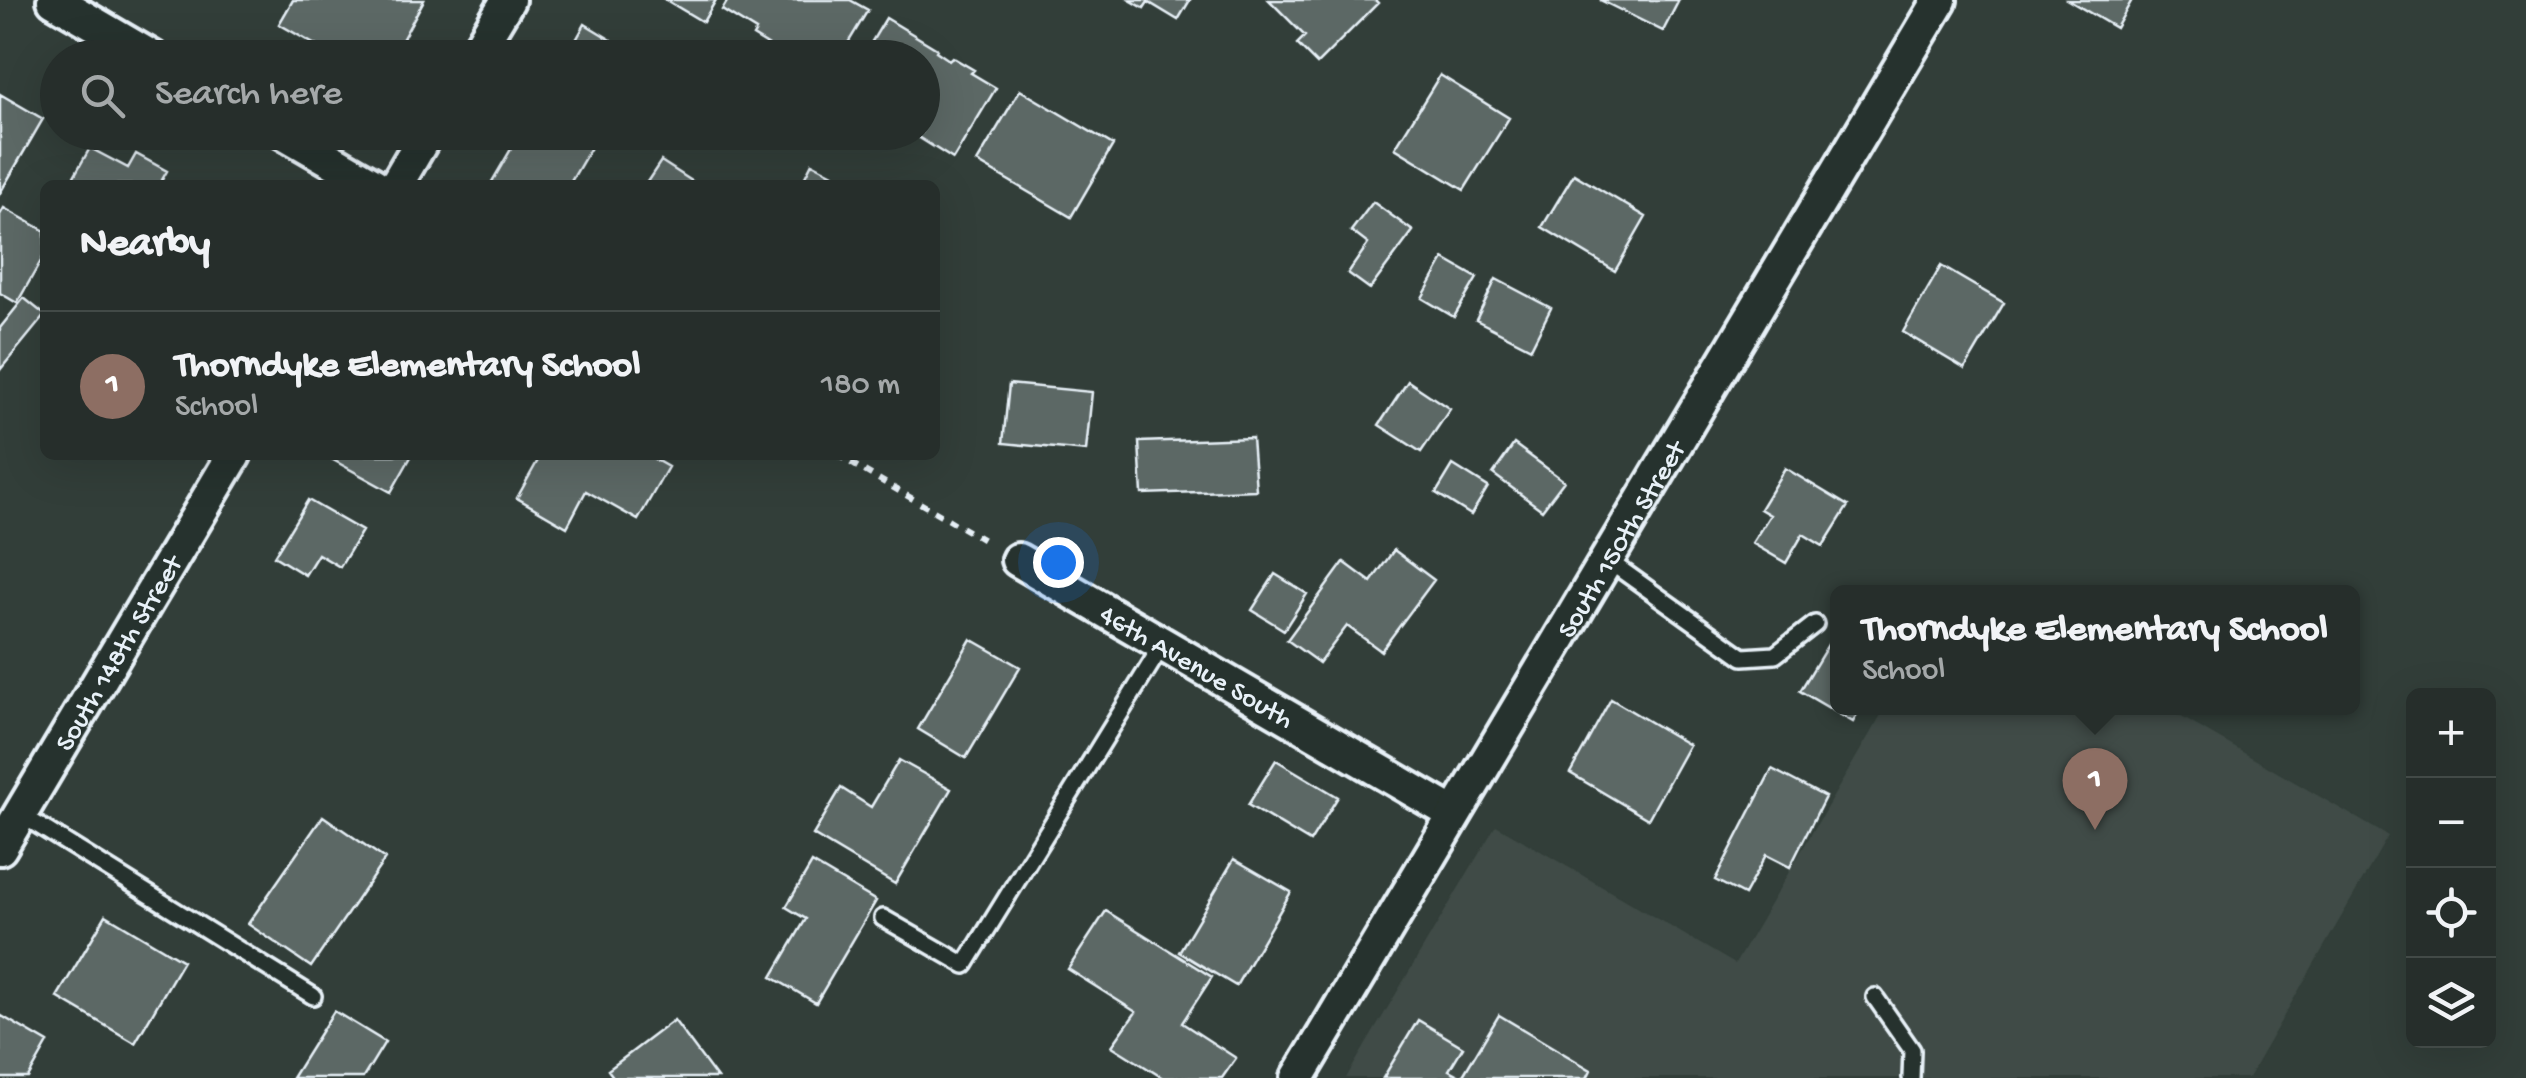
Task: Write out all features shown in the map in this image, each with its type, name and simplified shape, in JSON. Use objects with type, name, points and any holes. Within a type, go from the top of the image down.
[{"type":"street","points":[[54,0],[123,40]]},
{"type":"street","points":[[484,40],[508,0]]},
{"type":"street","name":"South 150th Street","points":[[1298,1078],[1940,0]]},
{"type":"street","points":[[314,150],[365,180]]},
{"type":"street","points":[[399,180],[416,150]]},
{"type":"street","name":"South 148th Street","points":[[0,848],[231,460]]},
{"type":"street","name":"46th Avenue South","points":[[1018,560],[1454,814]]},
{"type":"lane","points":[[1606,559],[1742,657],[1775,655],[1815,624]]},
{"type":"lane","points":[[883,918],[964,965],[1163,644]]},
{"type":"lane","points":[[20,814],[313,996]]},
{"type":"lane","points":[[1875,997],[1912,1050],[1910,1078]]},
{"type":"path","points":[[846,460],[1018,560]]},
{"type":"shaded area","points":[[1881,715],[2178,715],[2388,836],[2248,1078],[1346,1078],[1496,825],[1735,964]]},
{"type":"building","points":[[293,0],[424,0],[402,40],[307,40],[279,24]]},
{"type":"building","points":[[666,0],[716,0],[703,22]]},
{"type":"building","points":[[728,0],[850,0],[868,10],[850,40],[760,40],[753,36],[756,31],[722,10]]},
{"type":"building","points":[[1130,0],[1190,0],[1178,20],[1148,2],[1144,8]]},
{"type":"building","points":[[1269,0],[1378,3],[1317,64],[1297,44],[1305,36]]},
{"type":"building","points":[[1600,0],[1679,0],[1663,31]]},
{"type":"building","points":[[2068,0],[2132,0],[2116,28]]},
{"type":"building","points":[[886,18],[922,40],[873,40]]},
{"type":"building","points":[[585,24],[611,40],[576,40]]},
{"type":"building","points":[[940,54],[974,70],[971,73],[996,88],[953,159],[939,150]]},
{"type":"building","points":[[1440,75],[1509,118],[1464,190],[1395,148]]},
{"type":"building","points":[[1020,90],[1113,145],[1071,217],[977,162]]},
{"type":"building","points":[[0,94],[40,117],[40,124],[0,193]]},
{"type":"building","points":[[89,150],[128,168],[136,154],[167,171],[162,180],[72,180]]},
{"type":"building","points":[[510,150],[589,150],[572,180],[493,180]]},
{"type":"building","points":[[661,161],[690,180],[648,180]]},
{"type":"building","points":[[812,163],[844,180],[804,180]]},
{"type":"building","points":[[1574,174],[1646,217],[1615,271],[1542,227]]},
{"type":"building","points":[[1373,202],[1413,231],[1370,289],[1348,273],[1368,244],[1351,231]]},
{"type":"building","points":[[4,208],[40,228],[40,263],[17,303],[0,293],[0,215]]},
{"type":"building","points":[[1444,259],[1477,278],[1454,317],[1422,298]]},
{"type":"building","points":[[1941,266],[2004,303],[1965,369],[1903,332]]},
{"type":"building","points":[[1496,279],[1551,308],[1531,348],[1476,320]]},
{"type":"building","points":[[24,298],[40,311],[40,321],[0,370],[0,328]]},
{"type":"building","points":[[1408,381],[1450,409],[1421,452],[1379,425]]},
{"type":"building","points":[[1009,384],[1092,392],[1086,451],[1003,443]]},
{"type":"building","points":[[1252,438],[1256,490],[1142,494],[1139,442]]},
{"type":"building","points":[[1514,444],[1564,481],[1542,510],[1493,474]]},
{"type":"building","points":[[333,460],[409,460],[391,492]]},
{"type":"building","points":[[538,460],[656,460],[668,467],[638,520],[586,491],[567,527],[517,498]]},
{"type":"building","points":[[1453,465],[1488,487],[1471,515],[1436,493]]},
{"type":"building","points":[[1785,468],[1848,506],[1823,546],[1803,534],[1786,563],[1752,543],[1770,515],[1760,509]]},
{"type":"building","points":[[308,500],[362,531],[340,567],[318,554],[305,575],[274,556]]},
{"type":"building","points":[[1394,550],[1434,580],[1381,651],[1347,626],[1319,663],[1287,640],[1344,562],[1371,582]]},
{"type":"building","points":[[1275,574],[1307,594],[1284,630],[1252,610]]},
{"type":"building","points":[[971,639],[1020,667],[966,758],[918,729]]},
{"type":"building","points":[[1830,641],[1830,709],[1800,691]]},
{"type":"building","points":[[1611,699],[1689,745],[1648,819],[1570,773]]},
{"type":"building","points":[[899,760],[951,789],[895,884],[813,835],[841,788],[871,807]]},
{"type":"building","points":[[1276,760],[1338,797],[1310,842],[1248,805]]},
{"type":"building","points":[[1772,769],[1825,797],[1790,867],[1766,855],[1744,895],[1715,880]]},
{"type":"building","points":[[323,816],[385,859],[311,967],[248,924]]},
{"type":"building","points":[[1234,859],[1291,892],[1236,986],[1179,952]]},
{"type":"building","points":[[812,863],[876,901],[816,1003],[772,977],[806,919],[786,907]]},
{"type":"building","points":[[1106,911],[1212,977],[1182,1023],[1236,1058],[1222,1078],[1163,1078],[1112,1046],[1136,1012],[1068,969]]},
{"type":"building","points":[[106,915],[183,961],[135,1043],[57,997]]},
{"type":"building","points":[[334,1011],[385,1042],[363,1078],[292,1078]]},
{"type":"building","points":[[0,1015],[48,1043],[28,1078],[0,1078]]},
{"type":"building","points":[[1499,1015],[1591,1070],[1587,1078],[1383,1078],[1418,1020],[1463,1047],[1449,1070],[1462,1077]]},
{"type":"building","points":[[674,1020],[717,1078],[614,1078],[608,1070]]},
{"type":"place","name":"Thorndyke Elementary School","points":[[2095,830]]}]
